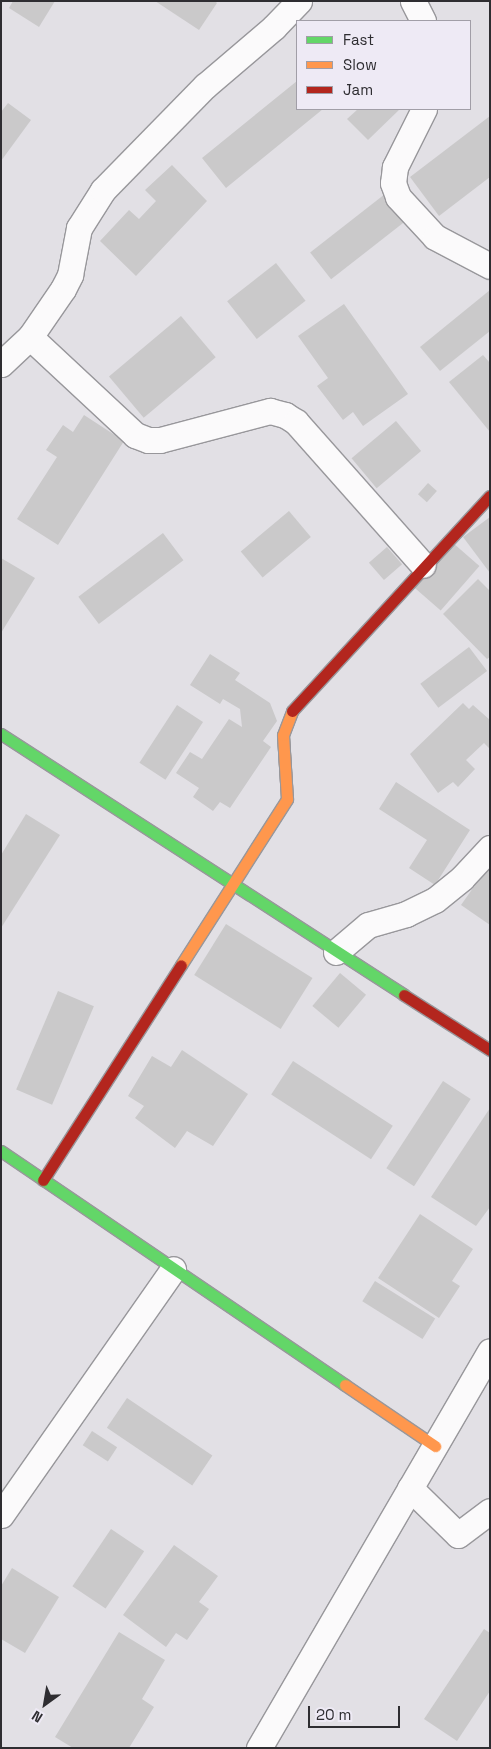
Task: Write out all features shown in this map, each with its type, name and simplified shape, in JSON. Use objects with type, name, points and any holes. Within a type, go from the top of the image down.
[{"type":"street","points":[[1,364],[30,336],[64,289],[70,275],[79,228],[103,190],[205,86],[274,26],[298,1]]},
{"type":"street","points":[[413,1],[422,20]]},
{"type":"street","points":[[424,110],[395,167],[393,183],[398,197],[436,237],[490,266]]},
{"type":"street","points":[[30,336],[135,435],[148,440],[160,440],[270,411],[285,415],[296,422],[423,565]]},
{"type":"street","points":[[43,1180],[287,799],[283,735],[293,709],[423,565],[490,496]]},
{"type":"street","points":[[1,734],[233,886],[490,1050]]},
{"type":"street","points":[[336,952],[368,925],[406,914],[435,900],[462,878],[490,848]]},
{"type":"street","points":[[1,1151],[435,1446]]},
{"type":"street","points":[[1,1515],[174,1268]]},
{"type":"street","points":[[259,1748],[490,1351]]},
{"type":"street","points":[[410,1488],[458,1535],[490,1510]]},
{"type":"building","points":[[13,1],[55,1],[39,27],[9,8]]},
{"type":"building","points":[[155,1],[215,1],[217,3],[199,30]]},
{"type":"building","points":[[296,82],[296,110],[322,110],[226,188],[202,158]]},
{"type":"building","points":[[8,103],[31,120],[1,161],[1,112]]},
{"type":"building","points":[[357,110],[399,110],[368,140],[347,119]]},
{"type":"building","points":[[490,116],[490,177],[439,216],[410,177]]},
{"type":"building","points":[[172,165],[207,201],[136,276],[100,241],[129,210],[139,219],[156,201],[145,190]]},
{"type":"building","points":[[385,194],[406,221],[331,279],[310,252]]},
{"type":"building","points":[[276,263],[306,301],[257,339],[227,301]]},
{"type":"building","points":[[490,290],[490,331],[440,371],[420,347]]},
{"type":"building","points":[[344,304],[408,394],[363,426],[353,412],[343,420],[317,386],[328,378],[298,336]]},
{"type":"building","points":[[181,316],[216,357],[144,418],[109,376]]},
{"type":"building","points":[[483,355],[490,363],[490,432],[449,382]]},
{"type":"building","points":[[84,415],[124,441],[58,545],[17,519],[57,457],[46,450],[63,425],[73,432]]},
{"type":"building","points":[[396,421],[421,451],[377,488],[352,458]]},
{"type":"building","points":[[428,483],[437,491],[427,502],[418,494]]},
{"type":"building","points":[[289,511],[311,537],[263,578],[241,551]]},
{"type":"building","points":[[490,517],[490,573],[463,537]]},
{"type":"building","points":[[163,533],[183,560],[99,624],[78,597]]},
{"type":"building","points":[[453,543],[479,566],[441,610],[414,588]]},
{"type":"building","points":[[387,547],[402,564],[384,580],[369,563]]},
{"type":"building","points":[[1,558],[35,578],[1,633]]},
{"type":"building","points":[[478,579],[490,591],[490,657],[487,659],[443,614]]},
{"type":"building","points":[[469,647],[487,671],[438,708],[420,684]]},
{"type":"building","points":[[210,654],[240,673],[235,680],[270,703],[277,721],[263,741],[271,747],[230,808],[220,802],[213,811],[193,797],[199,788],[176,773],[190,752],[202,759],[229,719],[242,727],[240,709],[223,699],[220,704],[190,685]]},
{"type":"building","points":[[463,703],[469,709],[473,705],[490,720],[490,749],[484,743],[466,760],[475,769],[458,787],[453,782],[438,793],[410,754]]},
{"type":"building","points":[[177,705],[203,722],[165,780],[139,763]]},
{"type":"building","points":[[396,782],[470,830],[435,885],[409,868],[427,840],[379,809]]},
{"type":"building","points":[[26,814],[60,835],[1,928],[1,855]]},
{"type":"building","points":[[490,864],[490,925],[461,905]]},
{"type":"building","points":[[226,924],[313,978],[281,1029],[194,975]]},
{"type":"building","points":[[340,973],[366,995],[338,1028],[312,1006]]},
{"type":"building","points":[[58,991],[94,1006],[52,1105],[16,1089]]},
{"type":"building","points":[[182,1050],[248,1094],[213,1146],[187,1131],[175,1148],[135,1118],[144,1106],[128,1096],[152,1056],[171,1067]]},
{"type":"building","points":[[293,1061],[393,1126],[371,1159],[271,1095]]},
{"type":"building","points":[[443,1081],[471,1099],[414,1186],[386,1168]]},
{"type":"building","points":[[490,1108],[490,1207],[476,1226],[431,1197]]},
{"type":"building","points":[[420,1214],[473,1249],[452,1281],[460,1286],[439,1318],[378,1278]]},
{"type":"building","points":[[375,1281],[435,1319],[422,1339],[362,1301]]},
{"type":"building","points":[[127,1398],[212,1456],[192,1485],[107,1428]]},
{"type":"building","points":[[92,1431],[117,1447],[108,1462],[83,1445]]},
{"type":"building","points":[[111,1529],[144,1551],[106,1609],[72,1586]]},
{"type":"building","points":[[174,1545],[218,1576],[199,1602],[209,1609],[187,1640],[176,1633],[166,1647],[123,1615]]},
{"type":"building","points":[[12,1568],[59,1597],[25,1653],[1,1639],[1,1586]]},
{"type":"building","points":[[484,1629],[490,1633],[490,1691],[457,1741],[424,1719]]},
{"type":"building","points":[[119,1632],[165,1660],[142,1699],[154,1707],[129,1748],[73,1748],[55,1737]]},
{"type":"traffic: fast","points":[[1,734],[404,995]]},
{"type":"traffic: fast","points":[[1,1151],[345,1385]]},
{"type":"traffic: slow","points":[[181,965],[287,799],[283,735],[292,711]]},
{"type":"traffic: slow","points":[[345,1385],[435,1446]]},
{"type":"traffic: jam","points":[[292,711],[490,496]]},
{"type":"traffic: jam","points":[[43,1180],[181,965]]},
{"type":"traffic: jam","points":[[404,995],[490,1050]]}]
